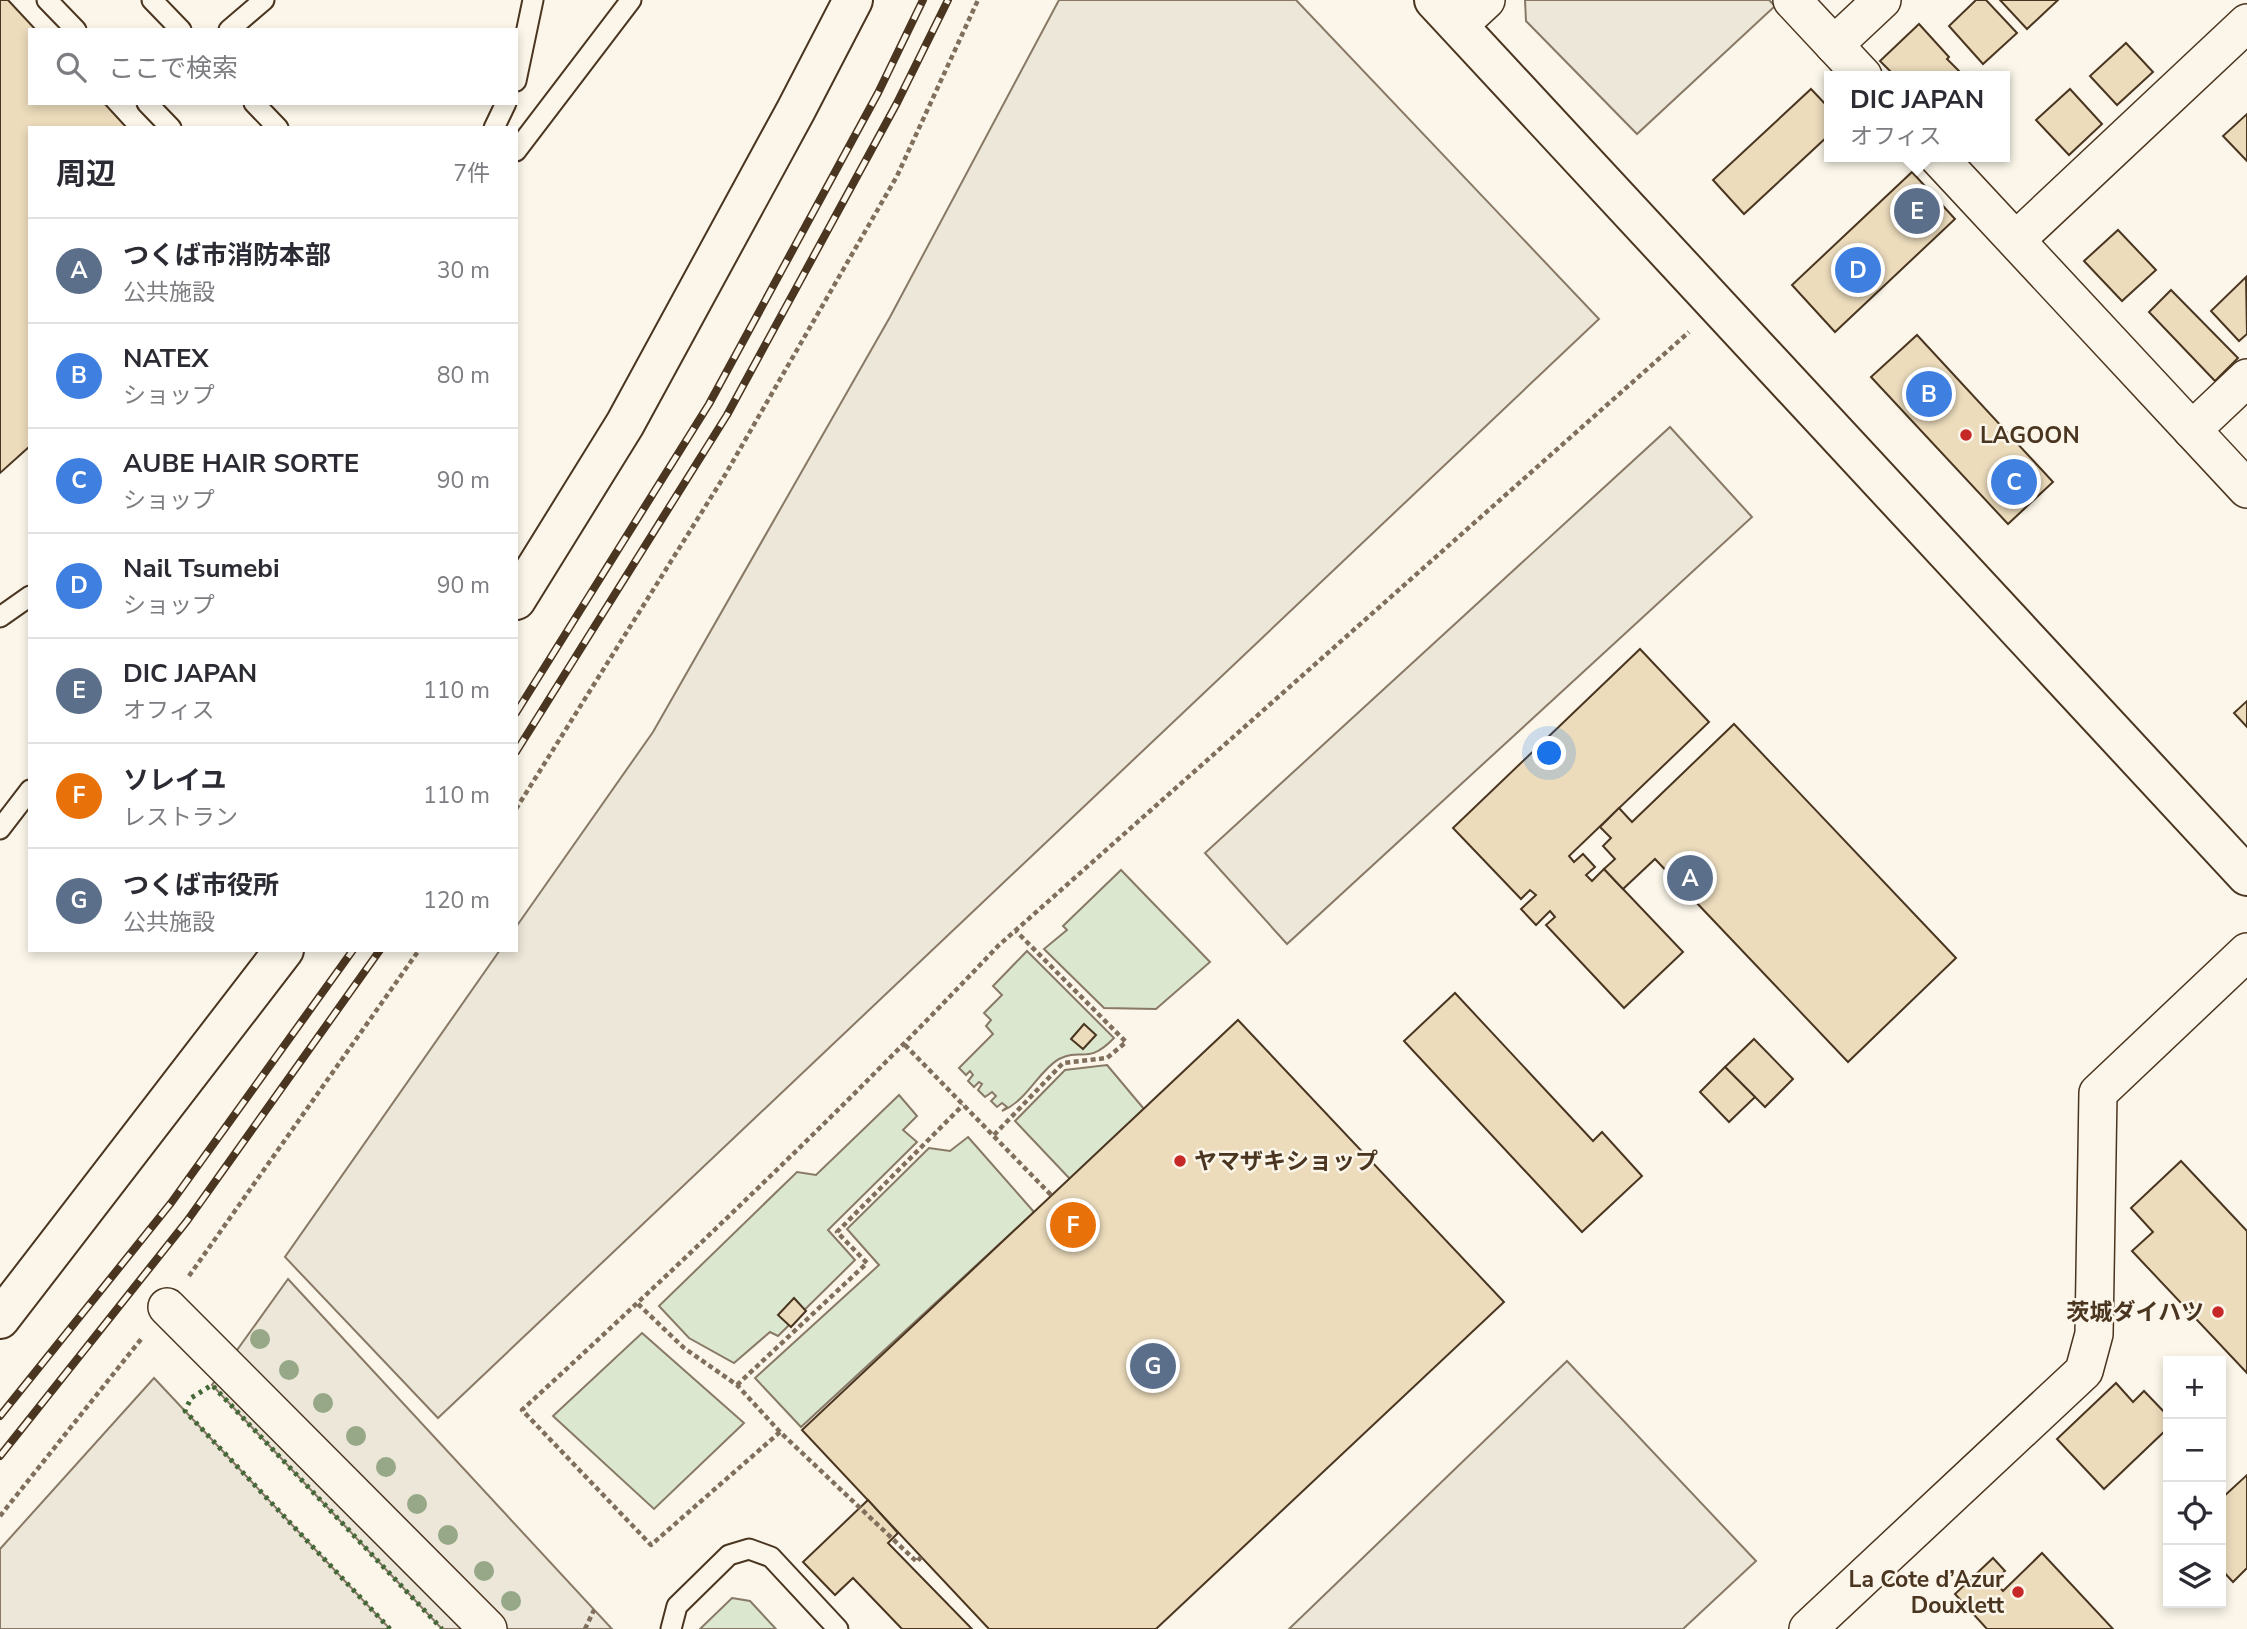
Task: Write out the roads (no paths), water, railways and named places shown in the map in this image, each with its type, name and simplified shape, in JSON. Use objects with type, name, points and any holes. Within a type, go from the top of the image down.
[{"type":"street","points":[[518,597],[625,424],[853,0]]},
{"type":"street","points":[[1486,0],[1446,13],[2247,876]]},
{"type":"street","points":[[1792,0],[1858,71]]},
{"type":"street","points":[[1834,45],[1882,0]]},
{"type":"street","points":[[2016,240],[2247,23]]},
{"type":"street","points":[[1943,162],[2247,489]]},
{"type":"street","points":[[2192,430],[2247,378]]},
{"type":"street","points":[[0,1319],[282,952]]},
{"type":"street","points":[[1808,1629],[2084,1371],[2094,1334],[2098,1093],[2247,952]]},
{"type":"street","points":[[167,1307],[488,1629]]},
{"type":"lane","points":[[47,0],[74,28]]},
{"type":"lane","points":[[152,0],[179,28]]},
{"type":"lane","points":[[231,28],[264,0]]},
{"type":"lane","points":[[518,71],[533,0]]},
{"type":"lane","points":[[518,149],[631,0]]},
{"type":"lane","points":[[149,105],[169,126]]},
{"type":"lane","points":[[256,105],[276,126]]},
{"type":"lane","points":[[495,126],[505,105]]},
{"type":"lane","points":[[0,617],[28,597]]},
{"type":"lane","points":[[0,830],[28,793]]},
{"type":"lane","points":[[671,1629],[677,1606],[729,1555],[749,1549],[771,1557],[838,1629]]},
{"type":"railway","points":[[518,710],[709,404],[878,93],[923,0]]},
{"type":"railway","points":[[518,749],[727,415],[897,103],[948,0]]},
{"type":"railway","points":[[0,1416],[171,1203],[352,952]]},
{"type":"railway","points":[[0,1456],[187,1221],[379,952]]},
{"type":"place","name":"DIC JAPAN","points":[[1917,211]]},
{"type":"place","name":"Nail Tsumebi","points":[[1858,270]]},
{"type":"place","name":"NATEX","points":[[1929,394]]},
{"type":"place","name":"LAGOON","points":[[1966,435]]},
{"type":"place","name":"AUBE HAIR SORTE","points":[[2014,482]]},
{"type":"place","name":"つくば市消防本部","points":[[1690,878]]},
{"type":"place","name":"ヤマザキショップ","points":[[1180,1161]]},
{"type":"place","name":"ソレイユ","points":[[1073,1225]]},
{"type":"place","name":"茨城ダイハツ","points":[[2218,1312]]},
{"type":"place","name":"つくば市役所","points":[[1153,1366]]},
{"type":"place","name":"La Cote d’Azur Douxlett","points":[[2018,1592]]}]
